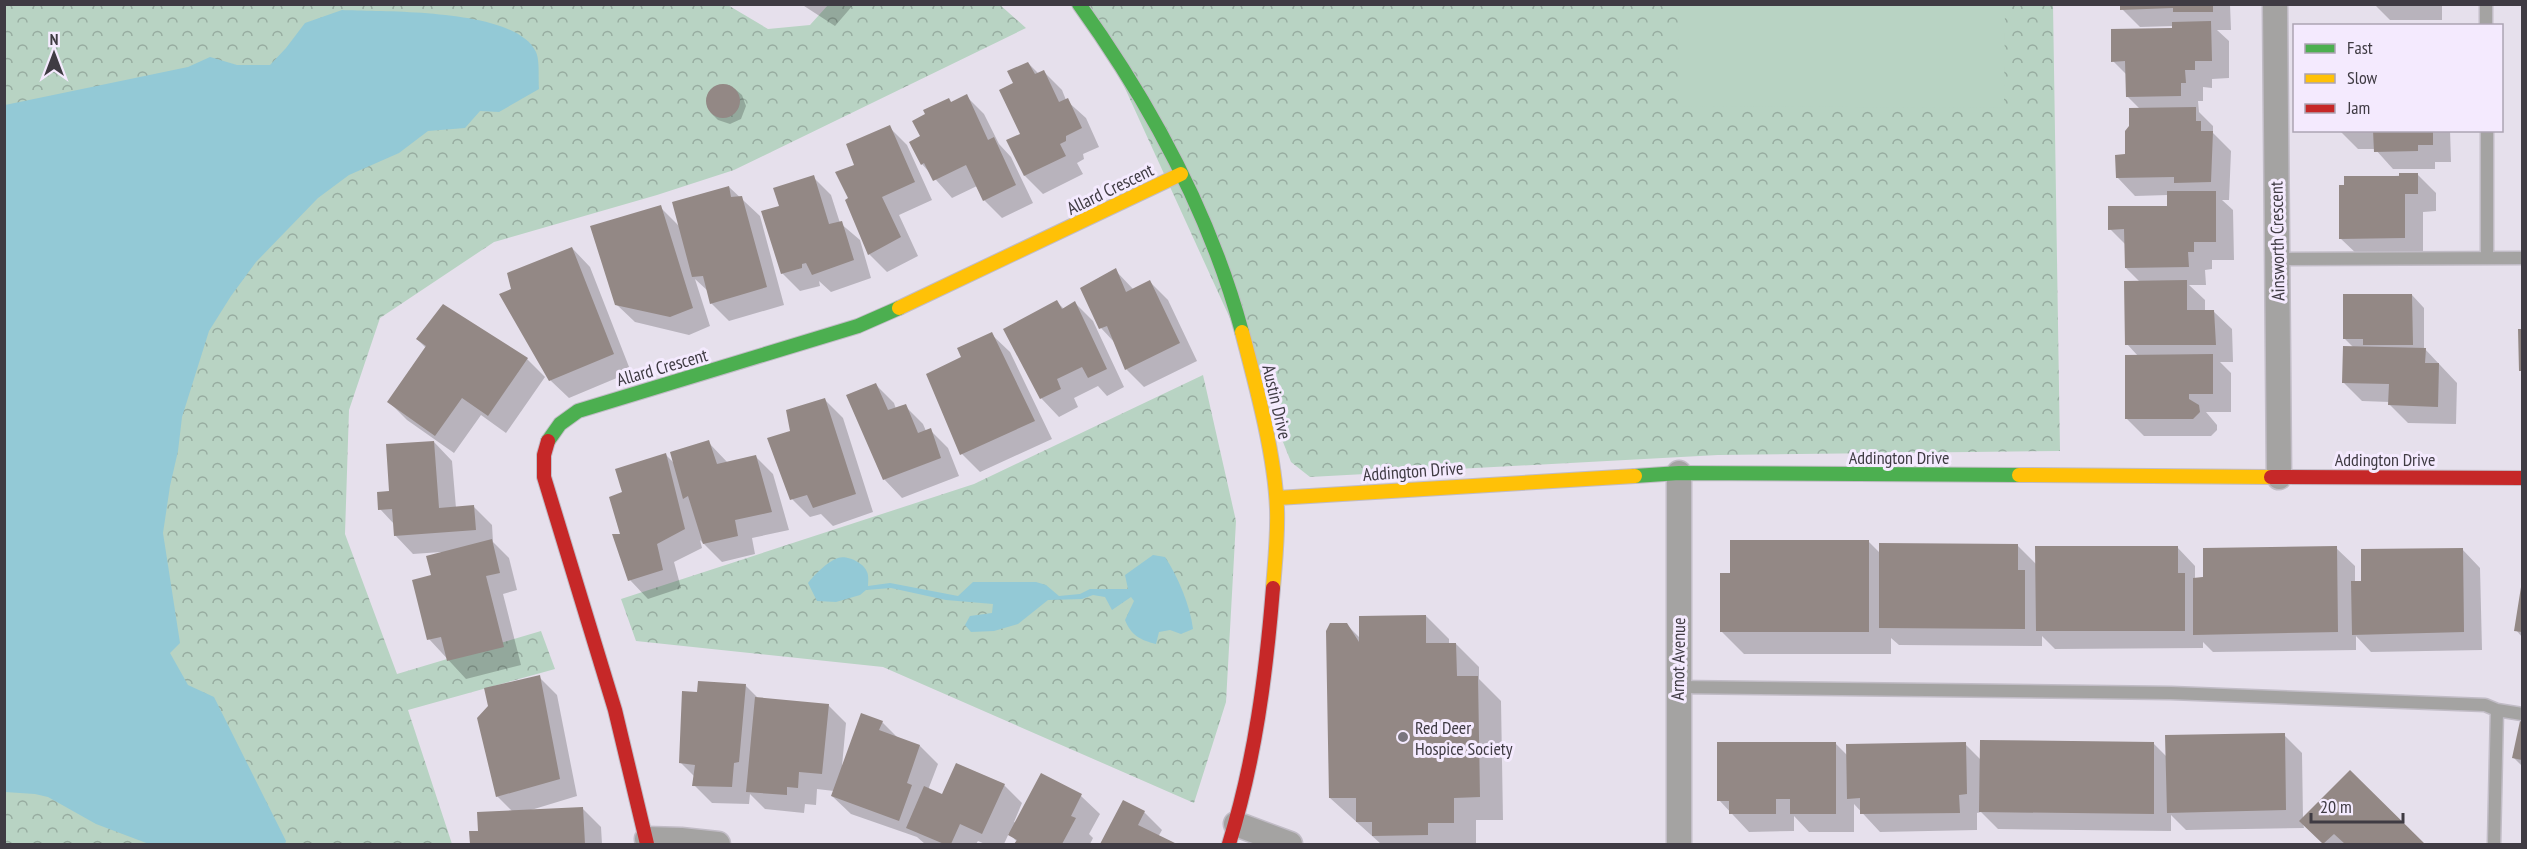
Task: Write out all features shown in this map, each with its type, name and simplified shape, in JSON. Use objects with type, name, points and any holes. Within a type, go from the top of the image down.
[{"type":"street","name":"Austin Drive","points":[[1079,4],[1135,88],[1181,174],[1214,247],[1235,307],[1269,450],[1277,498],[1277,536],[1266,670],[1250,764],[1232,834]]},
{"type":"street","name":"Ainsworth Crescent","points":[[2276,4],[2279,477]]},
{"type":"street","name":"Allard Crescent","points":[[647,842],[615,710],[544,477],[543,455],[548,438],[560,422],[578,411],[858,326],[994,265],[1181,174]]},
{"type":"street","name":"Addington Drive","points":[[1277,498],[1679,473],[2523,478]]},
{"type":"street","name":"Arnot Avenue","points":[[1679,473],[1679,844]]},
{"type":"street","points":[[1232,834],[1290,844]]},
{"type":"street","points":[[647,842],[681,840],[718,844]]},
{"type":"lane","points":[[2486,4],[2486,24]]},
{"type":"lane","points":[[2487,132],[2487,258]]},
{"type":"lane","points":[[2277,259],[2523,258]]},
{"type":"lane","points":[[1678,687],[2171,693],[2485,705],[2497,710],[2523,714]]},
{"type":"lane","points":[[2494,844],[2497,710]]},
{"type":"green space","points":[[726,4],[768,29],[810,25],[828,5],[999,4],[1026,28],[734,170],[657,195],[494,242],[380,318],[349,410],[345,534],[397,674],[541,631],[555,669],[408,710],[452,844],[5,844],[5,5]]},
{"type":"green space","points":[[1087,5],[2053,5],[2060,451],[1718,455],[1310,477],[1291,462],[1259,382]]},
{"type":"green space","points":[[1679,5],[2005,5],[2004,108],[1678,106]]},
{"type":"green space","points":[[1203,375],[1236,521],[1226,702],[1194,803],[883,667],[636,641],[621,599],[974,484]]},
{"type":"water","points":[[342,10],[448,15],[503,27],[524,38],[536,52],[539,89],[499,112],[480,111],[465,128],[428,131],[399,153],[349,175],[318,198],[256,262],[209,331],[182,417],[163,533],[180,643],[170,653],[188,685],[214,697],[286,841],[285,844],[149,844],[96,824],[48,797],[5,792],[5,105],[188,67],[210,57],[237,65],[270,65],[305,23]]},
{"type":"water","points":[[1153,555],[1165,557],[1174,573],[1183,592],[1193,629],[1181,634],[1170,630],[1159,632],[1156,644],[1137,636],[1127,625],[1125,620],[1134,601],[1131,597],[1112,610],[1105,597],[1093,595],[1082,599],[1048,600],[1018,624],[994,631],[971,632],[965,625],[970,616],[992,613],[993,604],[946,600],[891,588],[866,590],[860,595],[836,602],[817,601],[808,583],[826,565],[842,557],[859,563],[865,569],[868,574],[868,586],[890,583],[958,596],[973,582],[1036,582],[1046,585],[1059,596],[1080,594],[1090,589],[1128,589],[1125,575]]},
{"type":"building","points":[[2120,4],[2213,4],[2213,12],[2173,12],[2173,8],[2120,10]]},
{"type":"building","points":[[2211,21],[2212,61],[2195,61],[2195,70],[2185,70],[2186,83],[2181,83],[2181,96],[2126,97],[2125,61],[2111,62],[2111,29],[2172,28],[2172,22]]},
{"type":"building","points":[[1028,62],[1035,74],[1044,70],[1059,102],[1068,98],[1082,128],[1066,136],[1066,141],[1060,144],[1066,156],[1024,176],[1006,140],[1020,134],[999,90],[1013,83],[1007,71]]},
{"type":"building","points":[[723,84],[735,89],[740,101],[735,113],[723,118],[711,113],[706,101],[711,89]]},
{"type":"building","points":[[967,94],[988,140],[994,137],[1016,185],[983,201],[966,165],[933,181],[924,163],[921,165],[909,142],[920,136],[912,121],[925,114],[923,110],[949,98],[951,102]]},
{"type":"building","points":[[2196,107],[2196,121],[2201,121],[2201,131],[2213,131],[2211,182],[2174,183],[2174,177],[2116,178],[2115,155],[2125,154],[2125,131],[2129,126],[2129,108]]},
{"type":"building","points":[[890,125],[915,182],[882,197],[901,237],[868,255],[845,200],[848,198],[835,172],[854,165],[846,144]]},
{"type":"building","points":[[2373,132],[2433,132],[2433,145],[2418,145],[2418,151],[2374,152]]},
{"type":"building","points":[[2399,173],[2418,173],[2418,194],[2405,194],[2405,238],[2339,239],[2339,185],[2344,185],[2344,176],[2399,176]]},
{"type":"building","points":[[814,175],[829,224],[842,221],[854,260],[812,275],[806,263],[802,264],[802,268],[781,274],[761,211],[779,206],[773,188]]},
{"type":"building","points":[[729,186],[731,197],[742,196],[767,287],[710,304],[703,276],[692,277],[672,202]]},
{"type":"building","points":[[2167,191],[2216,191],[2216,242],[2194,242],[2194,252],[2188,252],[2189,267],[2125,268],[2124,229],[2108,230],[2108,206],[2167,206]]},
{"type":"building","points":[[661,205],[693,308],[670,317],[615,305],[590,226]]},
{"type":"building","points":[[572,247],[614,354],[549,381],[499,294],[511,289],[507,273]]},
{"type":"building","points":[[1116,268],[1126,292],[1150,280],[1180,343],[1125,370],[1107,326],[1099,329],[1080,288]]},
{"type":"building","points":[[2187,280],[2187,310],[2214,310],[2216,345],[2125,345],[2124,281]]},
{"type":"building","points":[[2343,294],[2412,294],[2413,345],[2363,345],[2363,339],[2343,339]]},
{"type":"building","points":[[1057,300],[1062,309],[1075,301],[1107,369],[1088,378],[1082,367],[1057,379],[1061,389],[1040,399],[1003,329]]},
{"type":"building","points":[[443,304],[528,358],[488,416],[462,398],[435,436],[387,402],[426,346],[416,339]]},
{"type":"building","points":[[2518,329],[2522,329],[2522,371],[2519,371]]},
{"type":"building","points":[[992,332],[1035,421],[960,455],[926,374],[961,357],[957,348]]},
{"type":"building","points":[[2343,346],[2426,348],[2425,363],[2439,363],[2438,407],[2388,405],[2389,384],[2342,383]]},
{"type":"building","points":[[2213,354],[2213,394],[2189,394],[2189,399],[2199,405],[2200,412],[2193,419],[2125,419],[2125,355]]},
{"type":"building","points":[[876,383],[888,410],[906,404],[918,433],[931,428],[941,458],[883,480],[846,395]]},
{"type":"building","points":[[825,398],[856,494],[813,508],[807,495],[790,500],[767,438],[790,431],[786,410]]},
{"type":"building","points":[[709,440],[717,464],[756,455],[772,512],[735,520],[738,536],[703,544],[688,496],[683,499],[670,452]]},
{"type":"building","points":[[434,441],[439,508],[474,505],[476,530],[394,536],[392,509],[378,510],[377,492],[389,491],[386,444]]},
{"type":"building","points":[[666,453],[685,529],[657,544],[663,570],[628,581],[612,534],[620,534],[609,497],[622,492],[615,469]]},
{"type":"building","points":[[492,539],[500,573],[486,576],[504,647],[447,661],[441,637],[427,640],[412,580],[431,575],[426,556]]},
{"type":"building","points":[[1730,540],[1869,540],[1869,632],[1720,632],[1720,573],[1730,573]]},
{"type":"building","points":[[1879,543],[2018,544],[2018,570],[2025,570],[2025,629],[1879,628]]},
{"type":"building","points":[[2035,546],[2178,546],[2178,573],[2185,573],[2185,631],[2036,631]]},
{"type":"building","points":[[2337,546],[2338,632],[2193,635],[2193,578],[2203,577],[2203,548]]},
{"type":"building","points":[[2463,548],[2464,632],[2352,635],[2351,581],[2361,581],[2361,549]]},
{"type":"building","points":[[2522,587],[2522,632],[2514,631]]},
{"type":"building","name":"Red Deer Hospice Society","points":[[1426,615],[1426,643],[1456,643],[1457,676],[1478,676],[1480,797],[1454,798],[1454,823],[1428,823],[1428,835],[1372,836],[1372,822],[1356,822],[1356,798],[1329,798],[1326,631],[1330,623],[1347,623],[1359,642],[1359,616]]},
{"type":"building","points":[[540,675],[560,779],[496,797],[477,718],[488,706],[484,688]]},
{"type":"building","points":[[698,681],[746,684],[739,762],[734,763],[732,787],[692,786],[695,765],[679,763],[682,691],[697,692]]},
{"type":"building","points":[[755,697],[829,704],[822,774],[799,772],[798,788],[787,787],[787,795],[746,792]]},
{"type":"building","points":[[861,713],[883,721],[879,730],[920,745],[907,783],[912,785],[899,821],[831,796]]},
{"type":"building","points":[[2520,721],[2522,721],[2522,760],[2512,758]]},
{"type":"building","points":[[2285,733],[2286,810],[2167,813],[2165,735]]},
{"type":"building","points":[[1980,740],[2154,742],[2154,814],[1979,812]]},
{"type":"building","points":[[1717,742],[1836,742],[1836,814],[1790,814],[1790,799],[1776,799],[1776,814],[1729,814],[1729,801],[1717,801]]},
{"type":"building","points":[[1966,742],[1967,794],[1959,795],[1960,813],[1860,814],[1860,798],[1847,799],[1846,744]]},
{"type":"building","points":[[956,763],[1005,784],[982,834],[960,824],[951,844],[944,844],[906,828],[924,786],[942,794]]},
{"type":"building","points":[[2350,770],[2425,844],[2345,844],[2334,834],[2323,844],[2299,821]]},
{"type":"building","points":[[1041,773],[1082,794],[1071,816],[1076,818],[1062,844],[1014,844],[1017,840],[1008,835]]},
{"type":"building","points":[[1123,800],[1145,811],[1138,825],[1177,844],[1100,844]]},
{"type":"building","points":[[583,807],[585,844],[470,844],[469,831],[478,831],[477,812]]},
{"type":"traffic: fast","points":[[1079,4],[1130,80],[1175,160],[1213,244],[1242,332]]},
{"type":"traffic: fast","points":[[548,441],[560,424],[578,411],[858,326],[899,308]]},
{"type":"traffic: fast","points":[[1635,476],[1679,473],[2019,475]]},
{"type":"traffic: slow","points":[[899,308],[1181,174]]},
{"type":"traffic: slow","points":[[1242,332],[1273,466],[1277,509],[1273,588]]},
{"type":"traffic: slow","points":[[2019,475],[2271,477]]},
{"type":"traffic: slow","points":[[1277,498],[1635,476]]},
{"type":"traffic: jam","points":[[548,441],[544,455],[544,477],[615,710],[647,844]]},
{"type":"traffic: jam","points":[[2271,477],[2522,478]]},
{"type":"traffic: jam","points":[[1229,844],[1253,749],[1267,653],[1273,588]]},
{"type":"place","name":"Red Deer Hospice Society","points":[[1403,737]]}]
